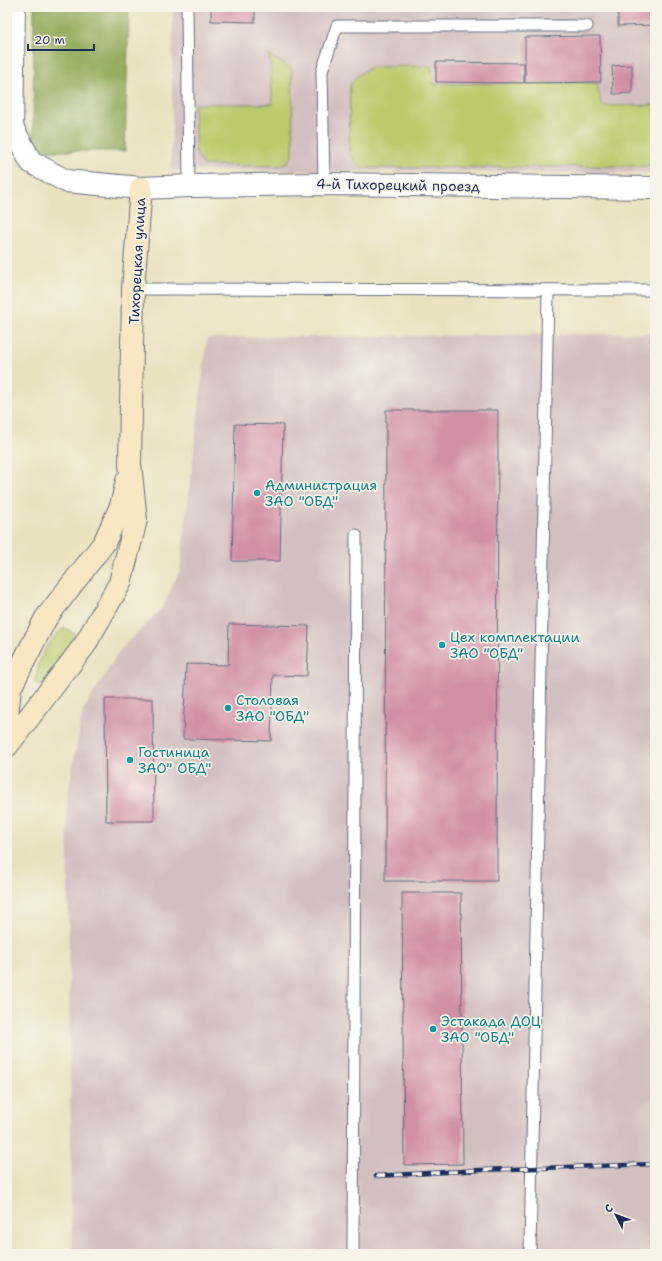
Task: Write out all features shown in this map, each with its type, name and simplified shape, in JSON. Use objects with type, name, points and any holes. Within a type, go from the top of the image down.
[{"type":"street","name":"Тихорецкая улица","points":[[7,746],[84,646],[120,583],[136,520],[130,464],[133,289],[141,188],[66,181],[31,162],[12,127],[14,7]]},
{"type":"street","name":"4-й Тихорецкий проезд","points":[[141,188],[324,184],[655,188]]},
{"type":"street","name":"Тихорецкая улица","points":[[7,715],[10,688],[46,618],[104,543],[121,506],[130,464]]},
{"type":"lane","points":[[187,7],[189,186]]},
{"type":"lane","points":[[324,184],[322,71],[337,26],[587,26]]},
{"type":"lane","points":[[133,289],[655,290]]},
{"type":"lane","points":[[530,1254],[548,290]]},
{"type":"lane","points":[[353,1254],[356,535]]},
{"type":"shaded area","points":[[173,7],[655,7],[655,173],[171,170]]},
{"type":"shaded area","points":[[655,333],[655,1254],[72,1254],[67,798],[83,710],[120,650],[162,608],[180,570],[207,338]]},
{"type":"green space","points":[[34,7],[129,7],[125,151],[33,151]]},
{"type":"green space","points":[[269,55],[292,69],[293,154],[288,162],[279,166],[203,165],[196,153],[194,104],[273,104]]},
{"type":"green space","points":[[431,66],[434,84],[597,83],[602,106],[655,105],[655,166],[362,168],[354,161],[349,152],[350,85],[357,76],[371,67]]},
{"type":"green space","points":[[64,627],[75,634],[71,643],[42,686],[35,683],[41,658],[44,652],[52,640]]},
{"type":"building","points":[[211,7],[255,7],[255,22],[211,21]]},
{"type":"building","points":[[618,7],[655,7],[655,25],[618,26]]},
{"type":"building","points":[[600,36],[601,82],[525,83],[525,37]]},
{"type":"building","points":[[436,62],[524,63],[524,83],[436,82]]},
{"type":"building","points":[[632,65],[632,93],[613,94],[612,66]]},
{"type":"building","name":"Цех комплектации ЗАО \"ОБД\"","points":[[386,410],[498,410],[497,881],[385,881]]},
{"type":"building","name":"Администрация ЗАО \"ОБД\"","points":[[235,424],[283,425],[280,561],[232,561]]},
{"type":"building","name":"Столовая ЗАО \"ОБД\"","points":[[229,624],[309,626],[307,676],[273,675],[271,741],[183,739],[186,664],[228,665]]},
{"type":"building","name":"Гостиница ЗАО\" ОБД\"","points":[[105,699],[153,699],[154,821],[106,821]]},
{"type":"building","name":"Эстакада ДОЦ ЗАО \"ОБД\"","points":[[402,893],[461,893],[463,1164],[404,1165]]},
{"type":"railway","points":[[376,1176],[481,1170],[655,1164]]},
{"type":"place","name":"Администрация ЗАО \"ОБД\"","points":[[257,493]]},
{"type":"place","name":"Цех комплектации ЗАО \"ОБД\"","points":[[442,645]]},
{"type":"place","name":"Столовая ЗАО \"ОБД\"","points":[[228,708]]},
{"type":"place","name":"Гостиница ЗАО\" ОБД\"","points":[[130,760]]},
{"type":"place","name":"Эстакада ДОЦ ЗАО \"ОБД\"","points":[[433,1029]]}]
